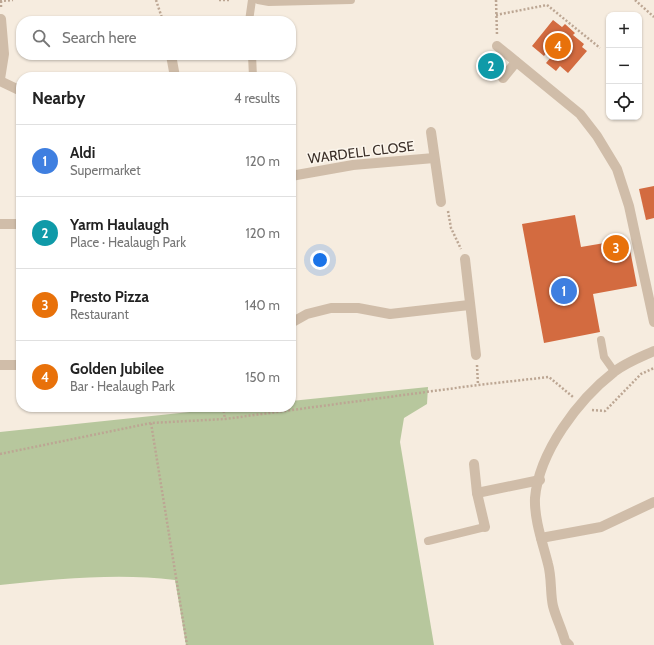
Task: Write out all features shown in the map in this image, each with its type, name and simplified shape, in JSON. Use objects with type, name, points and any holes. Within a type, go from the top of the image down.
[{"type":"street","points":[[1,19],[4,54],[0,80],[16,88]]},
{"type":"street","points":[[497,46],[580,114],[597,136],[617,169],[629,206],[654,322]]},
{"type":"street","points":[[172,60],[174,72]]},
{"type":"street","points":[[503,78],[516,62]]},
{"type":"street","name":"WARDELL CLOSE","points":[[432,132],[434,158],[441,202]]},
{"type":"street","name":"WARDELL CLOSE","points":[[296,175],[353,165],[434,158]]},
{"type":"street","points":[[0,224],[16,224]]},
{"type":"street","points":[[465,259],[469,305],[476,355]]},
{"type":"street","points":[[296,320],[307,314],[330,308],[358,308],[390,314],[469,305]]},
{"type":"street","points":[[564,644],[553,606],[549,566],[540,538],[535,499],[547,456],[554,442],[580,404],[614,371],[654,351]]},
{"type":"street","points":[[0,365],[16,365]]},
{"type":"street","points":[[474,464],[477,493],[485,527]]},
{"type":"street","points":[[477,493],[540,480]]},
{"type":"street","points":[[540,538],[601,527],[654,502]]},
{"type":"lane","points":[[250,16],[252,0]]},
{"type":"lane","points":[[258,0],[269,2],[351,0]]},
{"type":"lane","points":[[252,60],[253,72]]},
{"type":"lane","points":[[601,340],[604,356],[614,371]]},
{"type":"lane","points":[[428,541],[485,527]]},
{"type":"path","points":[[0,1],[13,0]]},
{"type":"path","points":[[156,0],[162,16]]},
{"type":"path","points":[[219,0],[230,0]]},
{"type":"path","points":[[496,0],[497,46]]},
{"type":"path","points":[[635,0],[654,17]]},
{"type":"path","points":[[496,15],[547,5],[600,48]]},
{"type":"path","points":[[441,202],[447,205],[451,228],[465,259]]},
{"type":"path","points":[[476,355],[478,385]]},
{"type":"path","points":[[296,409],[549,377],[580,404],[594,412],[605,410],[641,374],[654,368]]},
{"type":"path","points":[[224,412],[225,419]]},
{"type":"path","points":[[0,454],[151,423],[225,419],[277,412]]},
{"type":"path","points":[[151,423],[187,645]]},
{"type":"green space","points":[[428,387],[427,404],[404,418],[400,442],[434,645],[186,645],[175,580],[109,577],[0,585],[0,432],[190,412],[296,412],[296,400]]},
{"type":"building","points":[[553,20],[562,27],[565,24],[575,33],[573,35],[584,44],[582,47],[587,51],[568,73],[560,66],[556,71],[546,63],[552,56],[547,52],[544,56],[532,46]]},
{"type":"building","points":[[490,59],[498,65],[492,73],[484,67]]},
{"type":"building","points":[[654,186],[654,218],[646,220],[639,189]]},
{"type":"building","points":[[575,215],[581,247],[628,239],[637,286],[593,294],[600,332],[544,343],[522,224]]},
{"type":"place","name":"Golden Jubilee","points":[[558,46]]},
{"type":"place","name":"Yarm Haulaugh","points":[[491,66]]},
{"type":"place","name":"Presto Pizza","points":[[616,248]]},
{"type":"place","name":"Aldi","points":[[564,291]]}]
